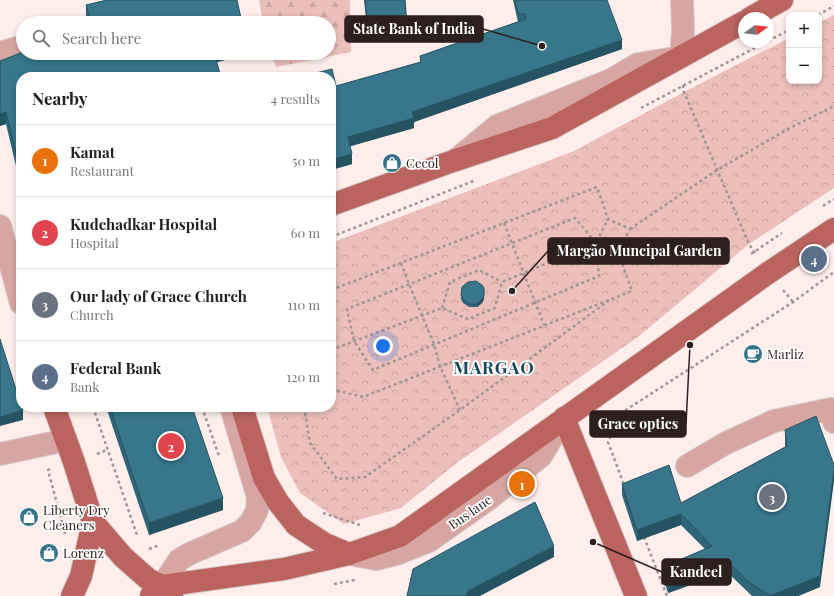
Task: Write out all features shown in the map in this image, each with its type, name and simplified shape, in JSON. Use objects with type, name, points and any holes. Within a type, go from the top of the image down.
[{"type":"main road","points":[[761,12],[782,0]]},
{"type":"main road","points":[[336,203],[453,161],[552,128],[738,25]]},
{"type":"main road","points":[[56,412],[93,522],[123,557],[163,593],[284,569],[349,554],[400,536],[768,273],[834,229]]},
{"type":"main road","points":[[244,412],[264,478],[278,502],[296,524],[325,544],[349,554]]},
{"type":"main road","points":[[564,418],[636,596]]},
{"type":"main road","points":[[72,596],[81,576],[93,522]]},
{"type":"street","points":[[681,57],[683,31],[682,0]]},
{"type":"street","points":[[0,52],[16,48]]},
{"type":"street","points":[[0,226],[16,285]]},
{"type":"street","points":[[688,466],[726,443],[774,420],[831,409],[834,422]]},
{"type":"street","points":[[163,593],[179,560],[188,554],[242,531],[252,522],[257,510],[258,497],[232,412]]},
{"type":"street","points":[[0,454],[66,440]]},
{"type":"path","points":[[822,13],[834,6]]},
{"type":"path","points":[[774,38],[786,32]]},
{"type":"path","points":[[681,57],[684,92],[749,244],[768,273],[793,302]]},
{"type":"path","points":[[618,252],[630,230],[717,170],[790,128],[834,106]]},
{"type":"path","points":[[336,288],[597,187],[608,219],[630,230]]},
{"type":"path","points":[[821,207],[834,199]]},
{"type":"path","points":[[336,390],[363,397],[632,291],[618,252],[596,243],[575,218],[347,309],[354,341],[373,370],[599,276],[596,243],[608,219]]},
{"type":"path","points":[[504,223],[544,325]]},
{"type":"path","points":[[751,254],[782,232]]},
{"type":"path","points":[[502,282],[596,243]]},
{"type":"path","points":[[401,263],[434,344],[440,366],[460,410]]},
{"type":"path","points":[[442,308],[450,282],[479,270],[502,282]]},
{"type":"path","points":[[336,348],[442,308],[468,319],[495,308],[502,282]]},
{"type":"path","points":[[305,412],[310,443],[337,479],[365,477],[460,410],[611,299]]},
{"type":"path","points":[[95,412],[137,537]]},
{"type":"path","points":[[204,412],[220,458]]},
{"type":"path","points":[[620,414],[608,442],[624,485]]},
{"type":"path","points":[[317,511],[360,525]]},
{"type":"path","points":[[644,536],[668,596]]},
{"type":"path","points":[[142,551],[163,544]]},
{"type":"green space","points":[[259,0],[350,0],[351,52],[336,55],[336,16],[262,16]]},
{"type":"green space","points":[[834,15],[834,188],[749,244],[638,337],[458,462],[401,508],[344,524],[300,493],[281,457],[268,412],[336,412],[336,241],[574,151],[684,92],[770,48],[774,48],[774,46],[786,40],[786,84],[822,84],[822,21]]},
{"type":"green space","points":[[273,60],[311,60],[276,67]]},
{"type":"building","points":[[107,0],[237,0],[240,16],[89,16],[86,5]]},
{"type":"building","points":[[365,0],[405,0],[407,25],[368,28]]},
{"type":"building","points":[[515,0],[607,0],[622,40],[412,112],[414,118],[348,137],[352,154],[336,159],[336,86],[421,62],[420,56],[526,19],[525,14],[518,14]]},
{"type":"building","points":[[16,55],[16,60],[216,60],[220,72],[16,72],[16,153],[6,112],[0,114],[0,61]]},
{"type":"building","points":[[332,69],[333,72],[320,72]]},
{"type":"building","points":[[476,281],[484,288],[484,296],[477,304],[469,304],[461,295],[462,287],[468,282]]},
{"type":"building","points":[[0,339],[16,389],[16,412],[0,417]]},
{"type":"building","points":[[112,412],[194,412],[223,498],[149,523]]},
{"type":"building","points":[[816,416],[834,465],[820,576],[770,596],[750,583],[727,561],[668,582],[663,567],[712,546],[681,514],[637,530],[622,484],[669,465],[681,503],[787,446],[785,430]]},
{"type":"building","points":[[535,502],[554,546],[468,591],[466,596],[407,596],[413,569]]},
{"type":"place","name":"State Bank of India","points":[[542,46]]},
{"type":"place","name":"Cecol","points":[[392,163]]},
{"type":"place","name":"Federal Bank","points":[[814,259]]},
{"type":"place","name":"Margão Muncipal Garden","points":[[512,291]]},
{"type":"place","name":"Grace optics","points":[[690,345]]},
{"type":"place","name":"Marliz","points":[[753,354]]},
{"type":"place","name":"Kudchadkar Hospital","points":[[171,446]]},
{"type":"place","name":"Kamat","points":[[522,484]]},
{"type":"place","name":"Our lady of Grace Church","points":[[772,497]]},
{"type":"place","name":"Liberty Dry Cleaners","points":[[29,517]]},
{"type":"place","name":"Kandeel","points":[[593,542]]},
{"type":"place","name":"Lorenz","points":[[49,553]]},
{"type":"district","name":"MARGAO","points":[[494,368]]}]
